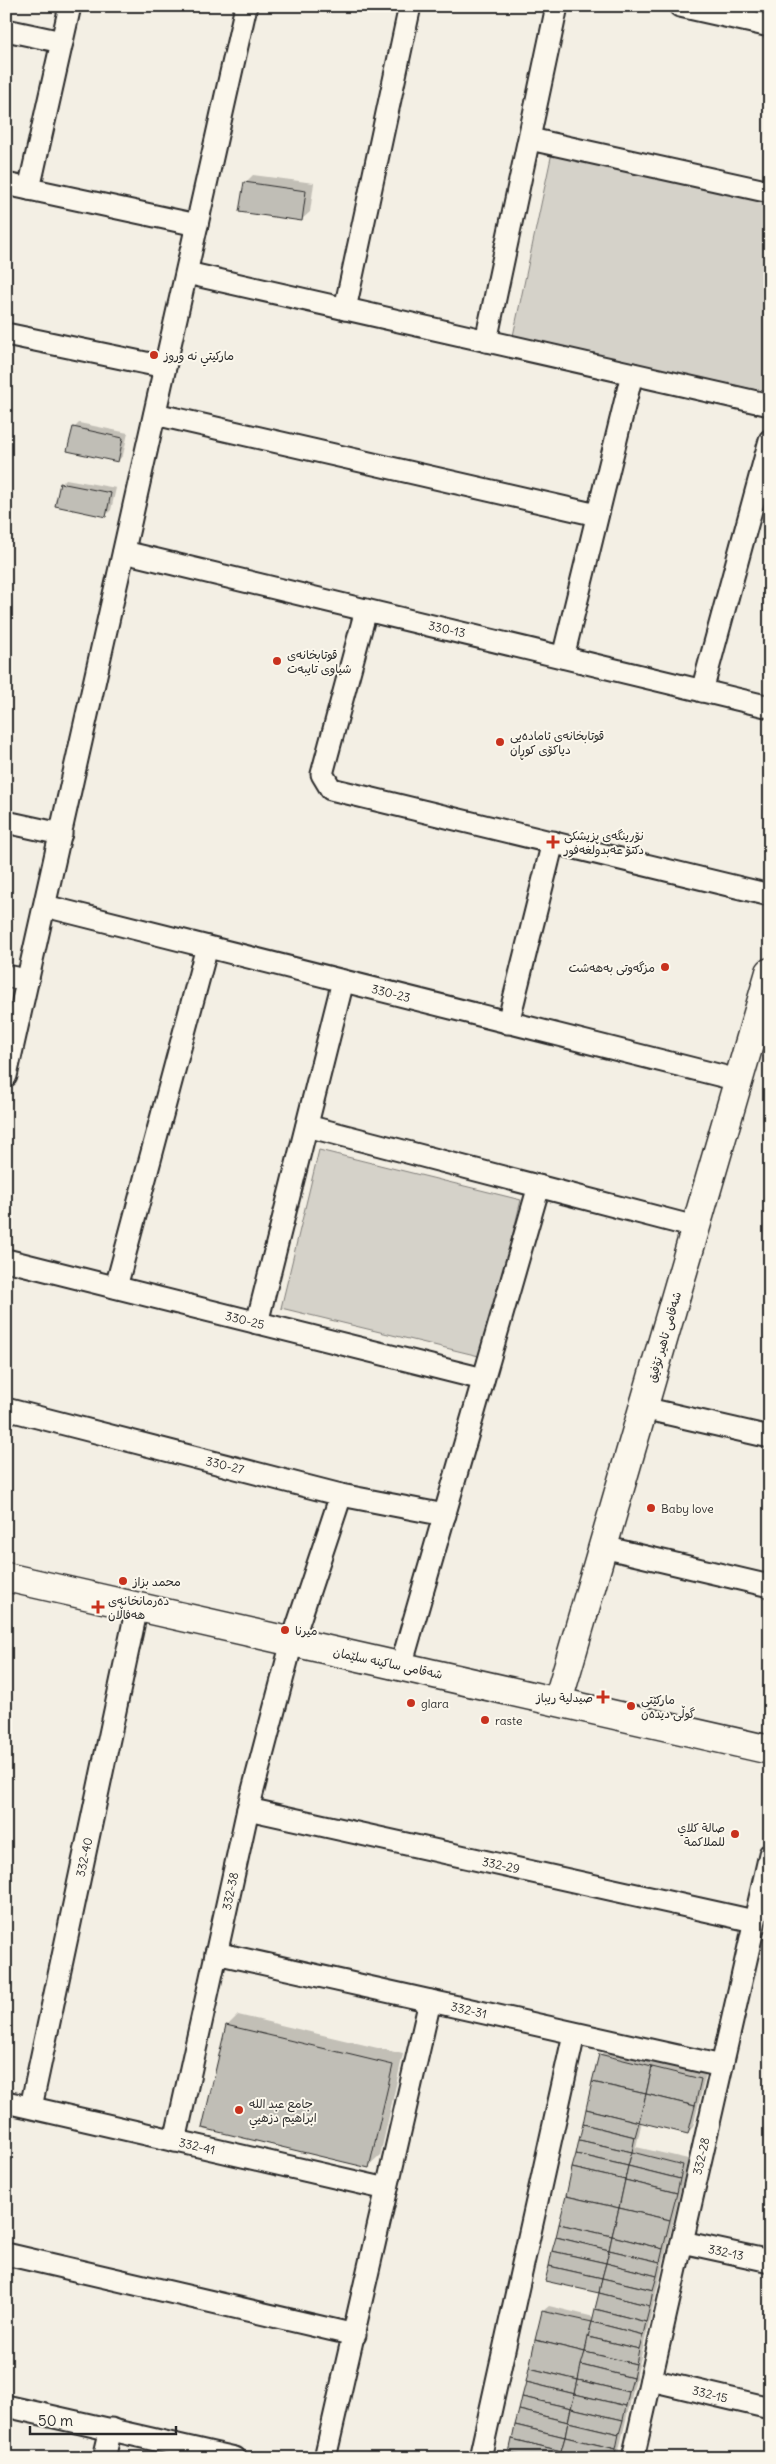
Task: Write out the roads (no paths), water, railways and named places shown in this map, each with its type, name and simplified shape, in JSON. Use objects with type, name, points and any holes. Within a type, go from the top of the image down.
[{"type":"street","points":[[29,189],[70,6]]},
{"type":"street","points":[[6,1076],[246,6]]},
{"type":"street","points":[[345,309],[410,6]]},
{"type":"street","points":[[486,341],[557,6]]},
{"type":"street","points":[[680,6],[770,26]]},
{"type":"street","points":[[6,30],[62,42]]},
{"type":"street","points":[[530,139],[770,192]]},
{"type":"street","points":[[6,184],[197,225]]},
{"type":"street","points":[[187,273],[770,405]]},
{"type":"street","points":[[6,334],[166,367]]},
{"type":"street","points":[[563,657],[632,374]]},
{"type":"street","points":[[155,414],[597,515]]},
{"type":"street","points":[[702,691],[770,440]]},
{"type":"street","name":"330-13","points":[[124,552],[770,707]]},
{"type":"street","points":[[366,610],[322,774],[330,789],[770,895]]},
{"type":"street","points":[[6,822],[60,834]]},
{"type":"street","points":[[508,1023],[553,842]]},
{"type":"street","name":"330-23","points":[[45,906],[738,1080]]},
{"type":"street","points":[[116,1288],[207,947]]},
{"type":"street","name":"شەقامی تاهیر تۆفیق","points":[[558,1701],[770,972]]},
{"type":"street","points":[[6,976],[28,980]]},
{"type":"street","points":[[257,1323],[343,981]]},
{"type":"street","points":[[307,1126],[695,1227]]},
{"type":"street","points":[[401,1666],[539,1186]]},
{"type":"street","name":"330-25","points":[[6,1260],[483,1379]]},
{"type":"street","points":[[643,1408],[770,1437]]},
{"type":"street","name":"330-27","points":[[6,1409],[341,1495],[445,1515]]},
{"type":"street","name":"332-38","points":[[175,2142],[248,1810],[292,1642],[341,1495]]},
{"type":"street","points":[[603,1547],[770,1586]]},
{"type":"street","name":"شەقامی ساکینە سلێمان","points":[[6,1577],[770,1750]]},
{"type":"street","name":"332-40","points":[[32,2107],[137,1607]]},
{"type":"street","name":"332-29","points":[[248,1810],[754,1922]]},
{"type":"street","name":"332-28","points":[[633,2458],[770,1854]]},
{"type":"street","name":"332-31","points":[[216,1953],[722,2066]]},
{"type":"street","points":[[325,2458],[430,2001]]},
{"type":"street","points":[[480,2458],[574,2034]]},
{"type":"street","name":"332-41","points":[[6,2102],[387,2189]]},
{"type":"street","name":"332-13","points":[[682,2242],[770,2261]]},
{"type":"street","points":[[6,2254],[354,2335]]},
{"type":"street","name":"332-15","points":[[651,2380],[770,2408]]},
{"type":"street","points":[[6,2406],[235,2458]]},
{"type":"street","points":[[104,2458],[111,2429]]},
{"type":"place","name":"ماركيتي نه وروز","points":[[154,355]]},
{"type":"place","name":"قوتابخانەی شیاوی تایبەت","points":[[277,661]]},
{"type":"place","name":"قوتابخانەی ئامادەیی دیاکۆی کوڕان","points":[[500,742]]},
{"type":"place","name":"نۆرینگەی پزیشکی دکتۆ عەبدولغەفور","points":[[553,842]]},
{"type":"place","name":"مزگەوتی بەهەشت","points":[[665,967]]},
{"type":"place","name":"Baby love","points":[[651,1508]]},
{"type":"place","name":"محمد بزاز","points":[[123,1581]]},
{"type":"place","name":"دەرمانخانەی هەفاڵان","points":[[98,1607]]},
{"type":"place","name":"ميرنا","points":[[285,1630]]},
{"type":"place","name":"صيدلية ريباز","points":[[603,1697]]},
{"type":"place","name":"glara","points":[[411,1703]]},
{"type":"place","name":"مارکێتی گوڵی دیدەن","points":[[631,1706]]},
{"type":"place","name":"raste","points":[[485,1720]]},
{"type":"place","name":"صالة كلاي للملاكمة","points":[[735,1834]]},
{"type":"place","name":"جامع عبد الله ابراهيم دزهيي","points":[[239,2110]]}]
